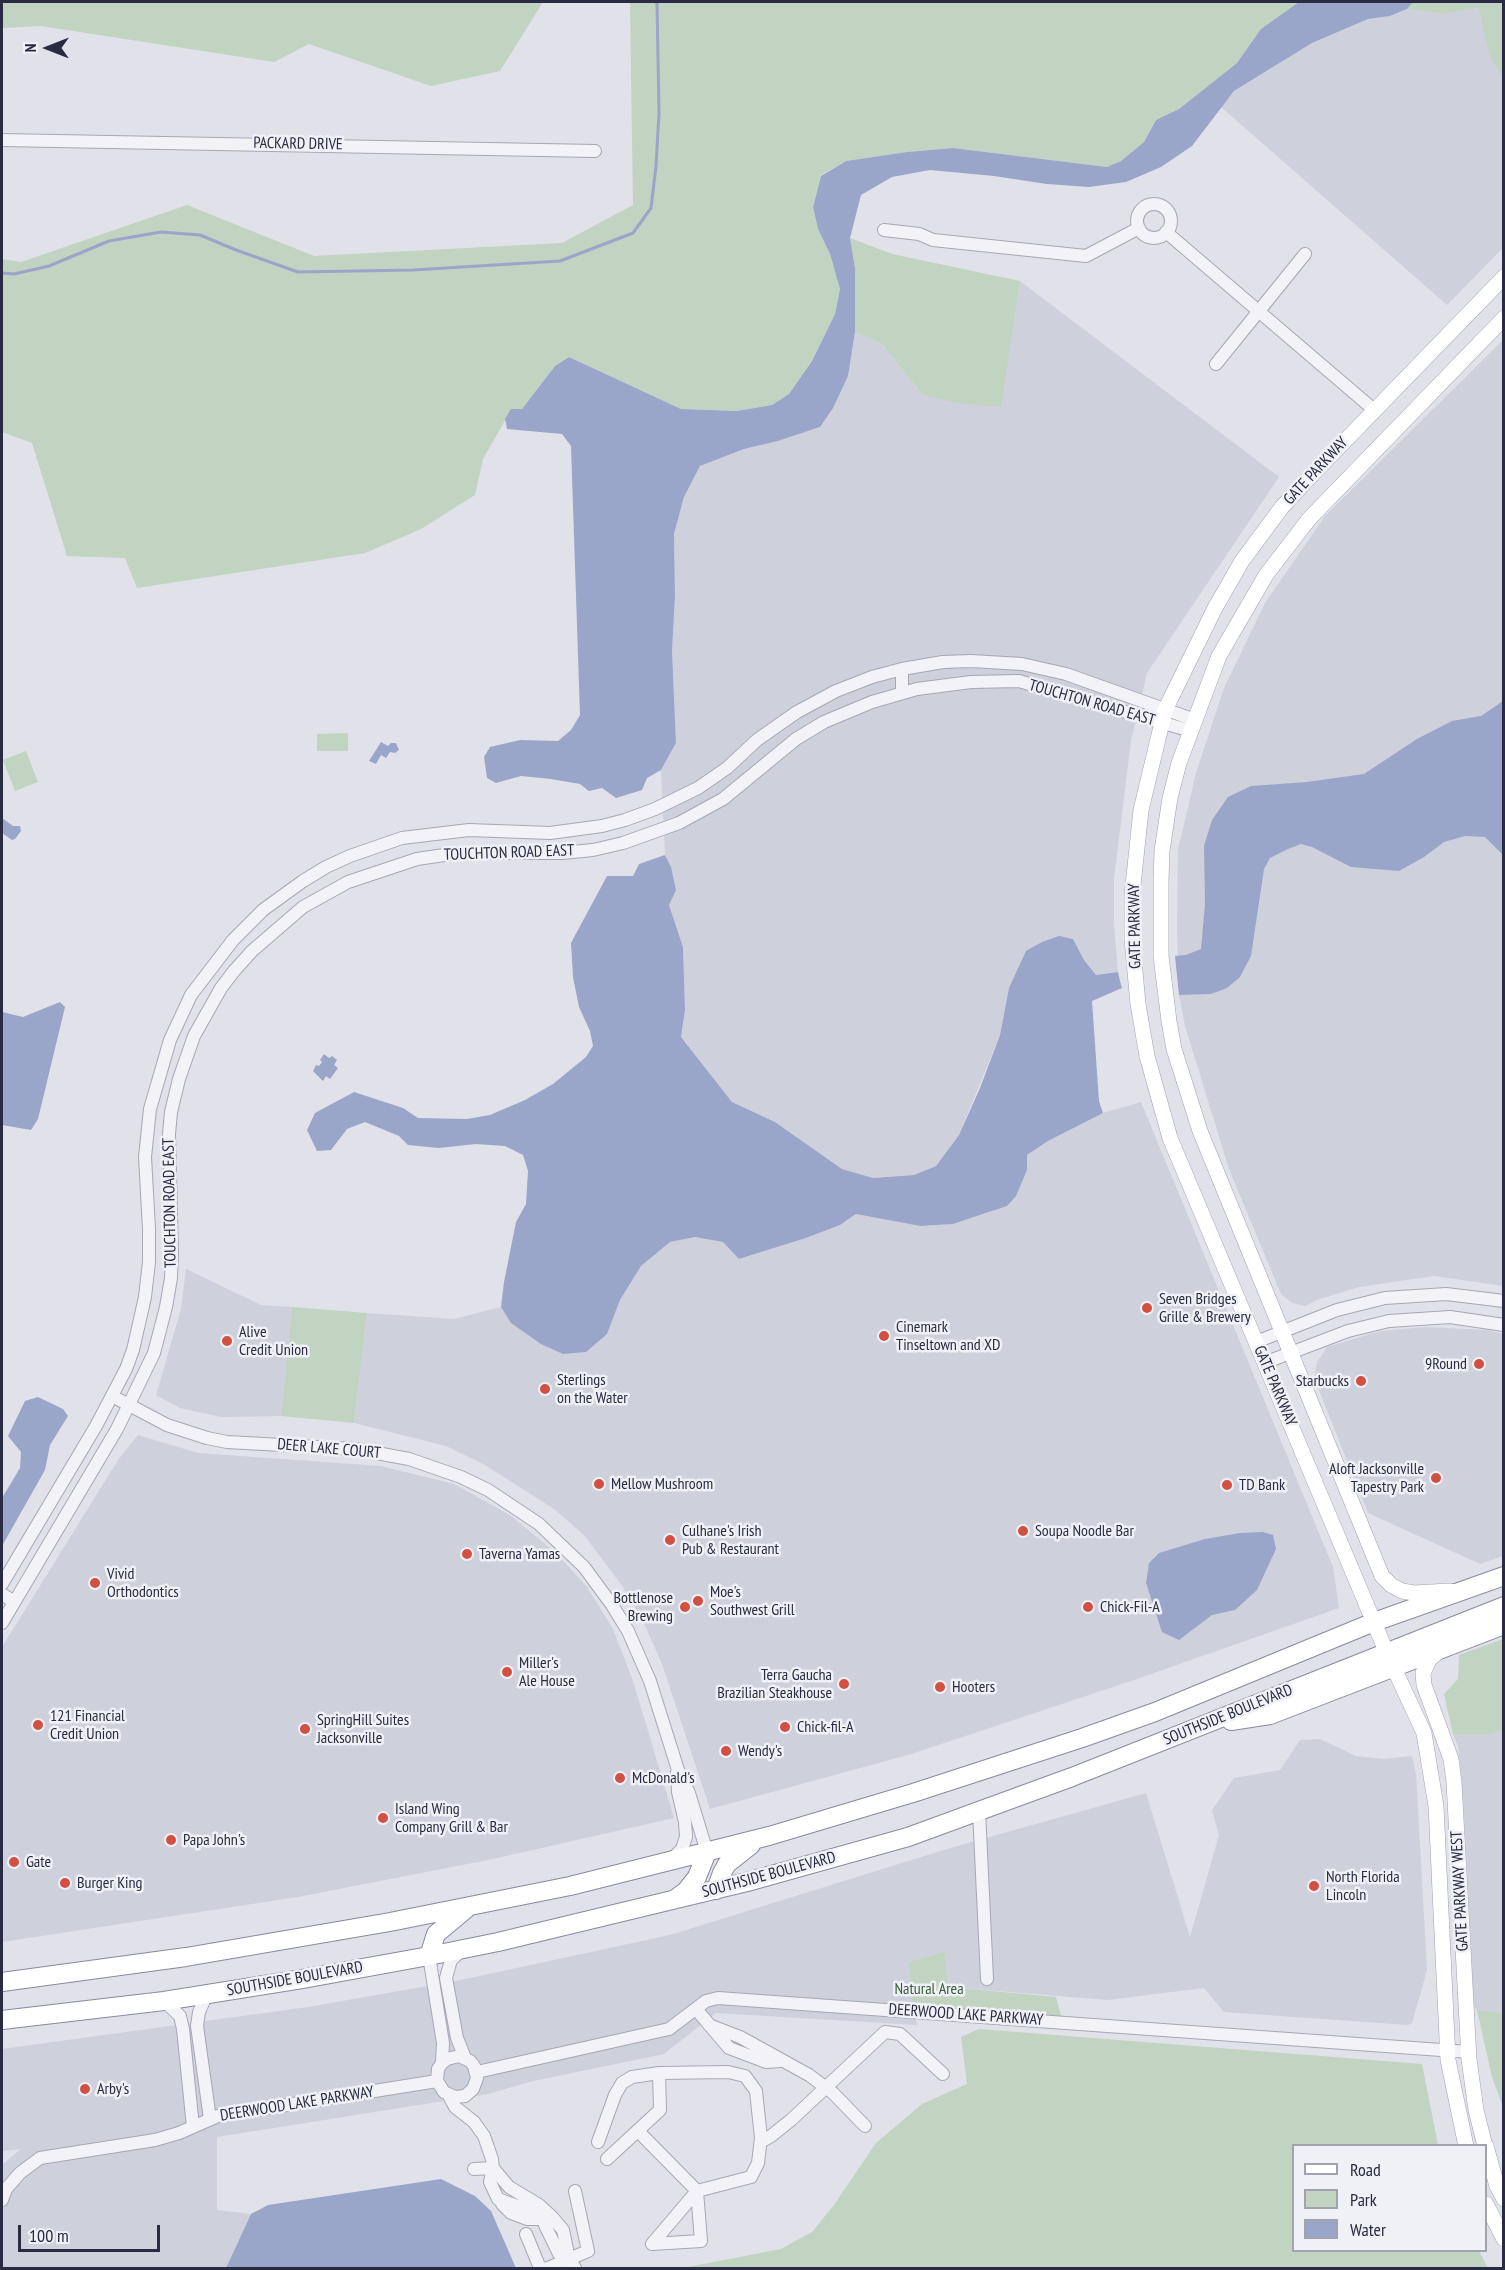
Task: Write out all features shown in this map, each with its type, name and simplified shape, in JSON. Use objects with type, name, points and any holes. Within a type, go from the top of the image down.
[{"type":"highway","name":"SOUTHSIDE BOULEVARD","points":[[2,1983],[288,1941],[470,1906],[667,1863],[769,1836],[935,1786],[1093,1734],[1155,1712],[1374,1622],[1503,1576]]},
{"type":"highway","name":"SOUTHSIDE BOULEVARD","points":[[2,2020],[164,2001],[429,1956],[716,1890],[908,1837],[980,1812],[1194,1728],[1390,1659],[1503,1606]]},
{"type":"highway","points":[[1390,1659],[1443,1648],[1503,1625]]},
{"type":"highway","points":[[716,1890],[727,1864],[746,1847],[769,1836]]},
{"type":"highway","points":[[671,1902],[686,1891],[698,1877],[707,1852]]},
{"type":"highway","points":[[429,1956],[436,1934],[470,1906]]},
{"type":"main road","name":"GATE PARKWAY","points":[[1390,1659],[1170,1138],[1147,1056],[1138,1004],[1132,939],[1134,880],[1141,810],[1163,717],[1215,608],[1242,561],[1282,507],[1373,409],[1503,277]]},
{"type":"main road","name":"GATE PARKWAY","points":[[1466,1590],[1402,1592],[1390,1585],[1382,1576],[1290,1353],[1200,1131],[1174,1049],[1161,956],[1162,851],[1170,798],[1179,763],[1219,656],[1266,575],[1309,519],[1503,318]]},
{"type":"main road","name":"GATE PARKWAY WEST","points":[[1443,1648],[1429,1660],[1423,1673],[1424,1685],[1451,1759],[1460,1870],[1469,2052],[1476,2110],[1484,2144]]},
{"type":"main road","name":"GATE PARKWAY WEST","points":[[1390,1659],[1424,1733],[1430,1763],[1436,1806],[1447,2050],[1453,2093],[1466,2144]]},
{"type":"main road","points":[[1430,1763],[1451,1759]]},
{"type":"main road","points":[[1439,1872],[1460,1870]]},
{"type":"main road","name":"GATE PARKWAY WEST","points":[[1487,2153],[1503,2199]]},
{"type":"main road","points":[[1487,2208],[1503,2239]]},
{"type":"street","name":"PACKARD DRIVE","points":[[2,140],[595,151]]},
{"type":"street","points":[[1154,204],[1164,208],[1167,212],[1170,222],[1166,232],[1157,237],[1152,238],[1138,228],[1138,217],[1143,208],[1154,204]]},
{"type":"street","points":[[884,230],[919,234],[933,240],[1086,256],[1138,228]]},
{"type":"street","points":[[1166,232],[1373,409]]},
{"type":"street","points":[[1215,364],[1305,254]]},
{"type":"street","name":"TOUCHTON ROAD EAST","points":[[2,1584],[73,1466],[126,1369],[133,1350],[145,1297],[150,1248],[145,1157],[150,1109],[170,1040],[191,995],[205,975],[263,910],[326,867],[402,838],[457,831],[550,833],[602,826],[625,820],[682,797],[727,768],[757,740],[797,712],[836,691],[902,669],[944,662],[1022,664],[1066,674],[1163,717]]},
{"type":"street","points":[[902,669],[902,693]]},
{"type":"street","points":[[879,675],[888,696]]},
{"type":"street","name":"TOUCHTON ROAD EAST","points":[[2,1623],[129,1406],[154,1353],[168,1294],[172,1254],[169,1134],[171,1112],[178,1078],[194,1036],[221,988],[234,971],[252,951],[287,920],[348,882],[403,862],[458,853],[562,853],[592,850],[624,843],[679,823],[704,810],[743,783],[796,739],[824,722],[888,696],[902,693],[961,683],[1019,681],[1193,726]]},
{"type":"street","points":[[727,768],[743,783]]},
{"type":"street","points":[[457,831],[458,853]]},
{"type":"street","points":[[218,959],[234,971]]},
{"type":"street","points":[[205,975],[221,988]]},
{"type":"street","points":[[1256,1342],[1350,1306],[1393,1297],[1446,1294],[1503,1301]]},
{"type":"street","points":[[1264,1363],[1356,1329],[1396,1320],[1450,1317],[1503,1324]]},
{"type":"street","name":"DEER LAKE COURT","points":[[112,1396],[167,1425],[207,1438],[227,1442],[355,1449],[409,1459],[461,1477],[514,1506],[562,1544],[584,1567],[612,1605],[635,1645],[650,1681],[678,1770],[689,1793],[707,1852]]},
{"type":"street","points":[[2,1594],[14,1602]]},
{"type":"street","name":"DEER LAKE COURT","points":[[667,1863],[682,1849],[686,1837],[678,1792],[678,1770]]},
{"type":"street","points":[[980,1812],[987,1978]]},
{"type":"street","points":[[449,2096],[465,2096],[476,2084],[477,2072],[465,2058],[457,2038],[446,1978],[451,1960],[463,1949]]},
{"type":"street","points":[[429,1956],[443,2043],[442,2063]]},
{"type":"street","points":[[207,1994],[199,2012],[197,2026],[210,2119]]},
{"type":"street","name":"DEERWOOD LAKE PARKWAY","points":[[477,2072],[669,2029],[706,2001],[718,1998],[1469,2052]]},
{"type":"street","points":[[164,2001],[180,2016],[183,2029],[193,2127]]},
{"type":"street","points":[[696,2009],[709,2025],[766,2062],[781,2061],[809,2074],[865,2126]]},
{"type":"street","points":[[761,2138],[766,2139],[771,2136],[885,2032],[900,2034],[943,2074]]},
{"type":"street","points":[[465,2058],[453,2057],[442,2063],[438,2068],[437,2081],[455,2107],[474,2122],[488,2145],[493,2168],[490,2182],[498,2199],[510,2213],[527,2219],[542,2219],[559,2254],[572,2264]]},
{"type":"street","points":[[598,2142],[615,2095],[622,2083],[632,2077],[659,2073],[728,2072],[745,2076],[756,2091],[761,2138],[758,2163],[751,2177],[697,2191],[652,2244],[701,2241],[697,2191],[638,2131]]},
{"type":"street","points":[[607,2159],[660,2109],[659,2073]]},
{"type":"street","name":"DEERWOOD LAKE PARKWAY","points":[[2,2200],[6,2189],[40,2158],[155,2140],[218,2116],[437,2081]]},
{"type":"street","points":[[473,2089],[471,2104],[474,2122]]},
{"type":"street","points":[[474,2169],[493,2168]]},
{"type":"street","points":[[493,2168],[509,2187],[539,2205],[563,2230],[572,2264]]},
{"type":"street","points":[[548,2268],[572,2264],[588,2252],[575,2191]]},
{"type":"street","points":[[526,2234],[540,2268],[543,2268]]},
{"type":"shaded area","points":[[1479,8],[1503,11],[1503,248],[1447,305],[1221,107],[1234,91],[1312,43],[1368,19],[1390,16],[1407,9],[1443,14]]},
{"type":"shaded area","points":[[1020,281],[1279,477],[1147,673],[1131,741],[1114,879],[1114,924],[1118,972],[1096,975],[1084,960],[1073,939],[1009,988],[1000,1035],[959,1135],[936,1166],[914,1175],[873,1178],[842,1169],[775,1122],[732,1102],[681,1037],[685,1010],[683,947],[669,905],[671,867],[665,855],[661,770],[676,743],[672,651],[675,596],[674,534],[684,497],[700,466],[744,449],[820,427],[848,376],[855,332],[882,344],[922,394],[1012,331]]},
{"type":"shaded area","points":[[1503,340],[1503,1286],[1434,1276],[1359,1287],[1305,1306],[1292,1303],[1281,1294],[1229,1169],[1185,1026],[1179,995],[1178,850],[1196,773],[1224,688],[1265,603],[1325,516]]},
{"type":"shaded area","points":[[1141,1102],[1333,1567],[1339,1608],[1134,1680],[908,1755],[710,1809],[662,1664],[642,1619],[623,1587],[584,1535],[554,1509],[485,1465],[446,1446],[354,1423],[367,1313],[454,1319],[501,1307],[512,1323],[607,1334],[620,1300],[641,1266],[670,1242],[695,1237],[723,1242],[740,1259],[840,1225],[856,1214],[920,1226],[953,1224],[991,1212],[1022,1180],[1027,1170],[1027,1155],[1048,1141],[1103,1113]]},
{"type":"shaded area","points":[[186,1269],[261,1305],[292,1307],[281,1416],[221,1417],[180,1408],[156,1395],[181,1309]]},
{"type":"shaded area","points":[[1425,1327],[1487,1330],[1503,1334],[1503,1556],[1480,1564],[1368,1513],[1314,1378],[1317,1362],[1327,1347],[1380,1331]]},
{"type":"shaded area","points":[[138,1435],[198,1453],[381,1466],[454,1484],[510,1515],[557,1554],[587,1587],[613,1629],[633,1681],[674,1818],[493,1859],[298,1897],[2,1942],[2,1647],[118,1460]]},
{"type":"shaded area","points":[[1503,1730],[1503,2013],[1477,2010],[1474,2007],[1463,1797],[1458,1746],[1453,1734],[1492,1734]]},
{"type":"shaded area","points":[[1320,1739],[1356,1756],[1383,1759],[1412,1756],[1416,1774],[1427,1970],[1412,2023],[1408,2025],[1224,2012],[1204,1988],[1107,2000],[948,1987],[945,1953],[912,2005],[917,2025],[716,2013],[664,2054],[529,2082],[488,2094],[217,2137],[217,2210],[251,2214],[226,2268],[2,2268],[2,2165],[21,2149],[2,2151],[2,2049],[308,2007],[456,1981],[670,1935],[947,1849],[1146,1793],[1190,1937],[1219,1835],[1212,1810],[1234,1778],[1280,1770],[1300,1740]]},
{"type":"green space","points":[[2,2],[543,2],[500,71],[431,86],[309,44],[274,62],[41,26],[2,28]]},
{"type":"green space","points":[[630,2],[1300,2],[1262,29],[1237,63],[1179,109],[1156,120],[1144,142],[1121,161],[1107,167],[953,148],[846,161],[821,175],[813,207],[818,229],[830,254],[840,289],[835,314],[812,361],[789,394],[772,405],[737,411],[681,409],[569,357],[555,366],[522,409],[511,410],[483,459],[475,495],[421,529],[365,553],[137,588],[125,558],[67,556],[32,443],[2,432],[2,259],[21,262],[187,205],[314,256],[562,243],[633,205]]},
{"type":"green space","points":[[1413,2],[1503,2],[1503,78],[1490,57],[1479,8],[1443,14],[1407,9]]},
{"type":"green space","points":[[850,238],[892,254],[1020,281],[1001,407],[957,403],[922,394],[882,344],[855,332],[855,268]]},
{"type":"green space","points":[[348,733],[348,751],[317,751],[317,734]]},
{"type":"green space","points":[[26,751],[38,782],[15,791],[3,760]]},
{"type":"green space","points":[[292,1307],[367,1313],[354,1423],[281,1416]]},
{"type":"green space","points":[[1503,1639],[1503,1730],[1492,1734],[1453,1734],[1444,1694],[1458,1679],[1459,1655]]},
{"type":"green space","name":"Natural Area","points":[[945,1952],[948,1987],[1056,1997],[1062,2019],[912,2005],[909,1962]]},
{"type":"green space","points":[[1477,2010],[1503,2013],[1503,2107],[1492,2077]]},
{"type":"green space","points":[[979,2029],[1422,2064],[1438,2144],[1292,2144],[1292,2252],[1480,2252],[1488,2268],[683,2268],[781,2249],[812,2232],[834,2205],[876,2143],[922,2104],[967,2084],[961,2037]]},
{"type":"water","points":[[1299,2],[1413,2],[1407,9],[1390,16],[1368,19],[1312,43],[1234,91],[1192,146],[1161,167],[1126,182],[1089,187],[930,170],[892,177],[861,195],[850,238],[855,268],[855,332],[848,376],[833,408],[820,427],[744,449],[700,466],[684,497],[674,534],[675,596],[672,651],[676,743],[661,770],[647,778],[642,790],[616,798],[602,788],[589,791],[580,784],[551,779],[521,776],[496,783],[487,778],[484,757],[490,747],[520,740],[558,741],[571,730],[580,715],[571,446],[562,434],[507,429],[505,419],[511,409],[522,409],[555,366],[569,357],[681,409],[737,411],[772,405],[789,394],[812,361],[835,314],[840,289],[830,254],[818,229],[813,207],[821,176],[846,161],[953,148],[1107,167],[1121,161],[1144,142],[1156,120],[1179,109],[1237,63],[1261,29]]},
{"type":"water","points":[[1503,701],[1503,855],[1485,837],[1465,836],[1444,842],[1399,871],[1351,867],[1312,847],[1301,844],[1288,849],[1270,858],[1264,869],[1251,956],[1240,977],[1227,988],[1211,994],[1179,995],[1175,956],[1186,955],[1201,949],[1205,904],[1204,846],[1212,820],[1228,797],[1251,786],[1307,782],[1364,774],[1417,739],[1452,721],[1481,716]]},
{"type":"water","points":[[381,742],[388,746],[396,743],[399,750],[395,753],[390,752],[386,758],[381,755],[376,764],[369,761]]},
{"type":"water","points":[[2,818],[13,826],[20,826],[21,831],[15,839],[12,840],[2,833]]},
{"type":"water","points":[[665,855],[671,867],[676,890],[669,905],[683,947],[685,1010],[681,1037],[732,1102],[775,1122],[842,1169],[873,1178],[914,1175],[936,1166],[959,1135],[980,1088],[1000,1035],[1009,988],[1026,951],[1059,936],[1073,939],[1084,960],[1096,975],[1118,972],[1122,988],[1092,1001],[1099,1101],[1103,1113],[1048,1141],[1027,1155],[1027,1170],[1016,1196],[1007,1206],[953,1224],[920,1226],[856,1214],[840,1225],[739,1259],[723,1242],[695,1237],[670,1242],[641,1266],[620,1300],[607,1334],[586,1352],[563,1354],[541,1344],[511,1323],[501,1307],[516,1222],[526,1204],[528,1171],[523,1155],[505,1146],[476,1144],[439,1148],[408,1145],[399,1136],[365,1122],[347,1129],[331,1150],[317,1151],[307,1130],[315,1113],[354,1092],[403,1108],[418,1118],[467,1119],[490,1115],[525,1100],[553,1084],[586,1057],[593,1046],[590,1031],[579,1007],[573,977],[571,943],[607,876],[633,876],[639,864]]},
{"type":"water","points":[[60,1002],[65,1007],[38,1119],[31,1130],[2,1125],[2,1012],[23,1017]]},
{"type":"water","points":[[324,1054],[337,1060],[334,1065],[338,1068],[330,1079],[326,1076],[323,1081],[313,1071],[316,1065],[319,1066],[322,1062],[320,1060]]},
{"type":"water","points":[[38,1397],[63,1409],[68,1416],[50,1445],[45,1470],[2,1546],[2,1498],[20,1468],[21,1452],[8,1436],[25,1401]]},
{"type":"water","points":[[1263,1532],[1273,1535],[1276,1549],[1257,1590],[1235,1610],[1212,1615],[1179,1640],[1162,1632],[1146,1583],[1149,1563],[1159,1553],[1205,1539]]},
{"type":"water","points":[[441,2179],[475,2196],[491,2211],[516,2268],[226,2268],[251,2214],[268,2205]]},
{"type":"waterway","points":[[2,273],[14,274],[49,266],[109,241],[161,232],[200,235],[298,272],[413,270],[560,261],[633,233],[651,208],[656,166],[659,113],[657,2]]},
{"type":"place","name":"Seven Bridges Grille & Brewery","points":[[1147,1308]]},
{"type":"place","name":"Cinemark Tinseltown and XD","points":[[884,1336]]},
{"type":"place","name":"Alive Credit Union","points":[[227,1341]]},
{"type":"place","name":"9Round","points":[[1479,1364]]},
{"type":"place","name":"Starbucks","points":[[1361,1381]]},
{"type":"place","name":"Sterlings on the Water","points":[[545,1389]]},
{"type":"place","name":"Aloft Jacksonville Tapestry Park","points":[[1436,1478]]},
{"type":"place","name":"Mellow Mushroom","points":[[599,1484]]},
{"type":"place","name":"TD Bank","points":[[1227,1485]]},
{"type":"place","name":"Soupa Noodle Bar","points":[[1023,1531]]},
{"type":"place","name":"Culhane's Irish Pub & Restaurant","points":[[670,1540]]},
{"type":"place","name":"Taverna Yamas","points":[[467,1554]]},
{"type":"place","name":"Vivid Orthodontics","points":[[95,1583]]},
{"type":"place","name":"Moe's Southwest Grill","points":[[698,1601]]},
{"type":"place","name":"Bottlenose Brewing","points":[[685,1607]]},
{"type":"place","name":"Chick-Fil-A","points":[[1088,1607]]},
{"type":"place","name":"Miller's Ale House","points":[[507,1672]]},
{"type":"place","name":"Terra Gaucha Brazilian Steakhouse","points":[[844,1684]]},
{"type":"place","name":"Hooters","points":[[940,1687]]},
{"type":"place","name":"121 Financial Credit Union","points":[[38,1725]]},
{"type":"place","name":"Chick-fil-A","points":[[785,1727]]},
{"type":"place","name":"SpringHill Suites Jacksonville","points":[[305,1729]]},
{"type":"place","name":"Wendy's","points":[[726,1751]]},
{"type":"place","name":"McDonald's","points":[[620,1778]]},
{"type":"place","name":"Island Wing Company Grill & Bar","points":[[383,1818]]},
{"type":"place","name":"Papa John's","points":[[171,1840]]},
{"type":"place","name":"Gate","points":[[14,1862]]},
{"type":"place","name":"Burger King","points":[[65,1883]]},
{"type":"place","name":"North Florida Lincoln","points":[[1314,1886]]},
{"type":"place","name":"Arby's","points":[[85,2089]]}]
